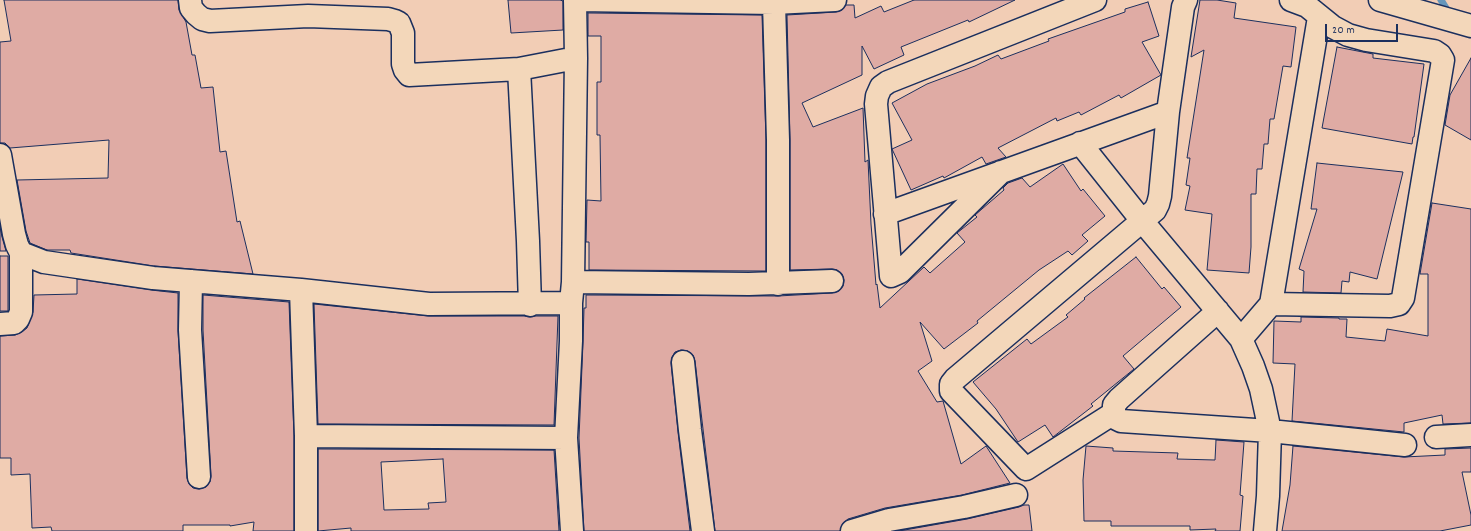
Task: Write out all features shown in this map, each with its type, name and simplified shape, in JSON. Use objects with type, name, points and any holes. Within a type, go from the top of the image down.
[{"type":"street","points":[[190,0],[191,8],[196,14],[202,19],[210,21],[308,16],[388,19],[395,21],[399,23],[403,34],[403,64],[409,75],[519,69],[576,58]]},
{"type":"street","points":[[572,531],[566,438],[572,341],[571,303],[573,282],[576,58],[575,0]]},
{"type":"street","points":[[580,0],[774,3],[835,0]]},
{"type":"street","points":[[1001,172],[900,272],[891,276],[876,104],[877,96],[881,87],[888,82],[1094,0]]},
{"type":"street","points":[[1114,414],[1026,470],[951,391],[951,384],[955,379],[1143,222],[1155,210],[1158,204],[1168,112],[1183,7],[1186,0]]},
{"type":"street","points":[[1271,304],[1390,306],[1399,304],[1403,298],[1442,60],[1440,55],[1434,51],[1366,40],[1348,35],[1333,27],[1306,6],[1291,0]]},
{"type":"street","points":[[1380,0],[1471,26]]},
{"type":"street","points":[[774,3],[778,140],[778,284]]},
{"type":"street","points":[[1241,339],[1271,304],[1319,17]]},
{"type":"street","points":[[519,69],[530,305]]},
{"type":"street","points":[[886,214],[1168,112]]},
{"type":"street","points":[[1080,143],[1143,222],[1241,339],[1261,389],[1270,431],[1268,496],[1265,531]]},
{"type":"street","points":[[0,155],[14,234],[21,253],[21,312],[18,319],[14,323],[0,324]]},
{"type":"street","points":[[21,253],[44,262],[153,278],[301,290],[429,304],[530,305],[571,303]]},
{"type":"street","points":[[191,281],[190,330],[199,477]]},
{"type":"street","points":[[573,282],[778,284],[832,281]]},
{"type":"street","points":[[301,290],[306,436],[306,531]]},
{"type":"street","points":[[1218,311],[1114,404],[1114,414],[1116,418],[1121,421],[1270,431],[1405,445]]},
{"type":"street","points":[[683,362],[690,430],[704,531]]},
{"type":"street","points":[[1436,437],[1471,435]]},
{"type":"street","points":[[306,436],[566,438]]},
{"type":"street","points":[[852,531],[889,520],[964,507],[1016,495]]},
{"type":"building","points":[[4,0],[178,0],[179,10],[186,22],[192,55],[195,55],[201,88],[213,87],[220,152],[226,151],[237,222],[240,221],[253,274],[154,266],[71,253],[70,250],[47,250],[30,243],[26,231],[17,180],[108,178],[109,140],[10,148],[5,143],[0,143],[0,42],[11,41]]},
{"type":"building","points":[[508,0],[563,1],[563,30],[511,33]]},
{"type":"building","points":[[914,0],[1015,0],[969,22],[968,20],[901,47],[904,55],[874,69],[862,46],[862,75],[802,103],[813,127],[863,108],[865,162],[868,160],[871,224],[876,285],[877,284],[880,308],[924,267],[930,273],[965,242],[957,233],[977,217],[975,215],[1004,190],[1003,188],[1008,183],[1022,178],[1030,187],[1063,164],[1081,191],[1083,189],[1105,216],[1082,235],[1088,241],[1072,255],[1068,251],[1039,270],[977,321],[978,323],[944,349],[920,322],[932,361],[918,371],[937,402],[943,401],[961,464],[986,446],[1010,483],[962,495],[885,508],[848,519],[843,523],[840,531],[715,531],[695,361],[693,355],[688,351],[681,350],[675,352],[671,363],[690,531],[584,531],[579,438],[584,308],[586,308],[586,295],[778,296],[832,293],[839,291],[843,286],[844,280],[842,274],[837,270],[790,270],[790,140],[787,15],[836,12],[842,10],[846,5],[854,5],[855,18],[881,6],[884,12]]},
{"type":"building","points":[[1200,0],[1217,0],[1236,3],[1234,18],[1296,27],[1291,67],[1283,66],[1274,119],[1270,119],[1268,144],[1264,144],[1262,169],[1257,169],[1256,194],[1251,194],[1251,247],[1249,273],[1207,270],[1212,214],[1185,210],[1190,186],[1186,185],[1190,158],[1187,158],[1204,50],[1191,57]]},
{"type":"building","points":[[1148,2],[1159,36],[1142,42],[1161,75],[1121,98],[1119,95],[1081,115],[1079,112],[1057,121],[1056,118],[998,148],[1006,157],[986,164],[982,157],[944,178],[943,176],[911,190],[892,149],[912,140],[892,103],[927,84],[975,66],[998,55],[1001,59],[1049,41],[1048,39],[1125,12],[1125,9]]},
{"type":"building","points":[[588,13],[762,15],[766,140],[766,271],[589,270],[589,242],[586,242],[587,200],[601,201],[600,135],[597,135],[597,82],[601,82],[601,36],[588,36]]},
{"type":"building","points":[[1337,47],[1373,54],[1373,58],[1424,64],[1412,144],[1322,128]]},
{"type":"building","points":[[1471,58],[1471,140],[1445,125],[1450,95]]},
{"type":"building","points":[[1317,163],[1403,172],[1377,279],[1350,272],[1349,282],[1342,281],[1341,293],[1303,292],[1304,271],[1299,269],[1317,209],[1311,209]]},
{"type":"building","points":[[1432,203],[1471,209],[1471,423],[1443,424],[1442,415],[1404,423],[1404,432],[1292,421],[1295,364],[1273,363],[1274,321],[1301,322],[1301,317],[1339,318],[1347,319],[1346,337],[1385,341],[1387,329],[1428,336],[1428,274],[1420,274]]},
{"type":"building","points":[[0,227],[2,237],[6,251],[0,251]]},
{"type":"building","points":[[0,256],[8,256],[8,311],[0,311]]},
{"type":"building","points":[[1136,257],[1162,289],[1164,287],[1181,307],[1123,356],[1134,369],[1091,404],[1093,406],[1053,437],[1045,425],[1018,442],[996,409],[973,382],[1027,339],[1031,344],[1068,317],[1066,315],[1085,299],[1084,298]]},
{"type":"building","points":[[77,279],[178,293],[178,331],[187,478],[189,484],[193,488],[199,489],[206,487],[210,482],[211,476],[203,330],[203,295],[289,302],[294,436],[294,531],[253,531],[254,522],[230,526],[183,525],[183,531],[52,531],[51,527],[32,528],[30,474],[11,475],[11,458],[0,458],[0,336],[15,335],[27,328],[33,312],[34,295],[77,294]]},
{"type":"building","points":[[314,304],[429,316],[558,316],[554,425],[318,424]]},
{"type":"building","points":[[1216,440],[1244,442],[1240,495],[1243,496],[1240,531],[1215,531],[1216,529],[1190,530],[1190,526],[1111,526],[1111,521],[1084,521],[1083,480],[1086,446],[1113,448],[1113,451],[1178,453],[1177,459],[1215,460]]},
{"type":"building","points":[[1293,446],[1404,457],[1445,455],[1445,449],[1471,448],[1471,472],[1462,472],[1471,515],[1471,525],[1440,531],[1282,531],[1290,485]]},
{"type":"building","points":[[318,449],[554,450],[559,531],[351,531],[351,528],[318,531]],"holes":[[[443,459],[446,502],[428,503],[429,509],[384,510],[381,462]]]},
{"type":"building","points":[[1029,505],[1032,531],[899,531],[967,519]]},
{"type":"waterway","points":[[1441,0],[1449,13]]}]
